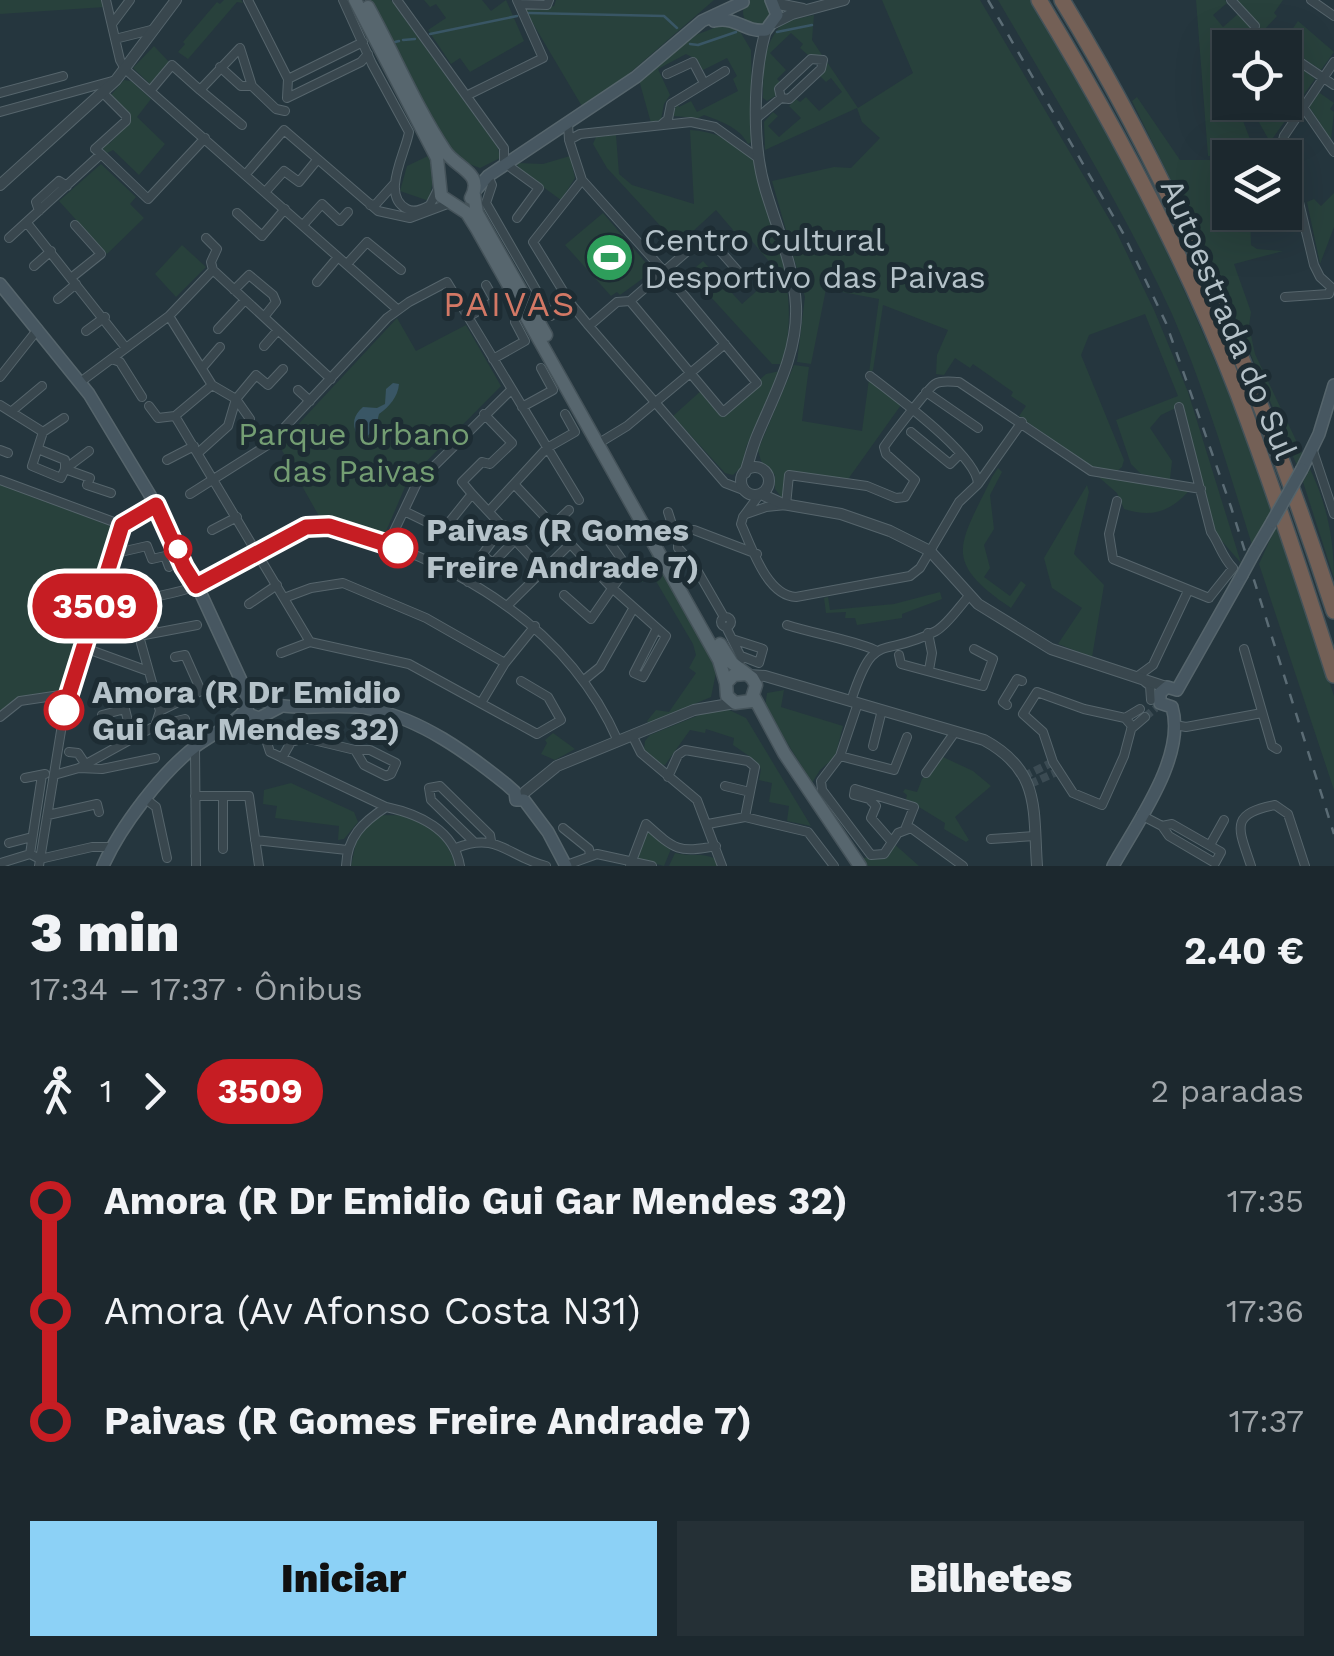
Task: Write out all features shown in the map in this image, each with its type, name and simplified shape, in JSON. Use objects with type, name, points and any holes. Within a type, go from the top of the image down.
[{"type":"highway","name":"Autoestrada do Sul","points":[[1038,0],[1083,73],[1163,226],[1236,390],[1288,531],[1334,676]]},
{"type":"highway","name":"Autoestrada do Sul","points":[[1062,0],[1100,63],[1181,218],[1254,382],[1334,611]]},
{"type":"main road","points":[[355,0],[437,158],[441,196],[466,213],[478,229],[720,660],[727,696],[750,713],[850,866]]},
{"type":"main road","points":[[365,0],[444,150],[475,180],[477,213],[726,656],[754,681],[755,695],[784,754],[860,866]]},
{"type":"main road","points":[[439,182],[449,169],[487,169],[555,132],[644,71],[702,21],[744,1]]},
{"type":"main road","points":[[744,1],[740,14],[747,27]]},
{"type":"main road","points":[[677,44],[718,20],[736,21],[747,27],[770,26],[777,15],[773,2]]},
{"type":"main road","points":[[452,204],[466,203],[508,156]]},
{"type":"main road","points":[[0,284],[78,384],[86,389],[156,505],[192,571],[256,710]]},
{"type":"main road","points":[[1113,866],[1166,769],[1175,725],[1157,692],[1218,617],[1302,469],[1334,385]]},
{"type":"main road","points":[[726,684],[734,674],[747,675]]},
{"type":"main road","points":[[736,704],[747,703],[755,695]]},
{"type":"main road","points":[[103,866],[111,848],[147,800],[195,747],[256,710],[341,705],[392,715],[460,749],[521,795],[548,832],[565,866]]},
{"type":"street","points":[[106,0],[126,69],[202,141],[266,191],[397,310]]},
{"type":"street","points":[[112,24],[130,0]]},
{"type":"street","points":[[0,185],[116,80],[176,0]]},
{"type":"street","points":[[246,174],[284,130],[288,79],[248,0]]},
{"type":"street","points":[[343,0],[409,132],[394,184],[376,204],[366,204]]},
{"type":"street","points":[[398,0],[508,156],[539,188],[518,218]]},
{"type":"street","points":[[518,1],[548,5],[549,0]]},
{"type":"street","points":[[748,510],[744,474],[785,370],[796,307],[792,274],[758,158],[758,54],[770,26],[844,0]]},
{"type":"street","points":[[1231,0],[1255,26]]},
{"type":"street","points":[[1311,0],[1334,16]]},
{"type":"street","points":[[468,95],[543,58],[518,1]]},
{"type":"street","points":[[773,2],[809,10]]},
{"type":"street","points":[[747,27],[758,54]]},
{"type":"street","points":[[115,38],[155,29]]},
{"type":"street","points":[[288,79],[362,42]]},
{"type":"street","points":[[200,90],[240,48],[252,86],[286,112]]},
{"type":"street","points":[[287,98],[361,62],[368,54]]},
{"type":"street","points":[[812,59],[823,60],[822,69],[789,100],[781,98],[779,88],[812,59]]},
{"type":"street","points":[[667,74],[693,62],[704,84]]},
{"type":"street","points":[[1334,62],[1302,107],[1334,152]]},
{"type":"street","points":[[1302,64],[1334,85]]},
{"type":"street","points":[[151,90],[172,65],[242,126]]},
{"type":"street","points":[[220,67],[241,86],[252,86]]},
{"type":"street","points":[[657,127],[668,119],[671,104],[725,71]]},
{"type":"street","points":[[0,94],[63,76]]},
{"type":"street","points":[[0,112],[116,80]]},
{"type":"street","points":[[74,90],[84,110]]},
{"type":"street","points":[[103,92],[126,116],[126,121],[96,148],[148,199],[202,141]]},
{"type":"street","points":[[757,118],[781,98]]},
{"type":"street","points":[[568,140],[580,134],[691,122],[714,127],[758,158]]},
{"type":"street","points":[[568,124],[568,140],[582,180],[757,383],[723,412],[630,301]]},
{"type":"street","points":[[284,130],[366,204],[391,216],[410,218],[452,204]]},
{"type":"street","points":[[555,132],[568,140]]},
{"type":"street","points":[[9,238],[101,154]]},
{"type":"street","points":[[266,191],[284,171],[299,182],[317,160]]},
{"type":"street","points":[[488,176],[492,185],[486,203],[550,316]]},
{"type":"street","points":[[582,180],[533,242],[571,304],[721,478],[729,485],[786,505]]},
{"type":"street","points":[[394,184],[398,202],[412,210],[430,205],[439,182]]},
{"type":"street","points":[[304,226],[322,204],[340,220],[348,212]]},
{"type":"street","points":[[236,213],[262,236],[285,209]]},
{"type":"street","points":[[1302,215],[1314,266],[1332,290]]},
{"type":"street","points":[[26,223],[126,348]]},
{"type":"street","points":[[58,300],[100,254],[75,224]]},
{"type":"street","points":[[588,326],[617,302],[630,301],[706,234],[744,278]]},
{"type":"street","points":[[206,238],[217,249],[213,270],[331,379]]},
{"type":"street","points":[[347,264],[367,242],[401,270]]},
{"type":"street","points":[[34,266],[52,252]]},
{"type":"street","points":[[317,282],[338,256]]},
{"type":"street","points":[[78,384],[116,360],[169,316],[213,270]]},
{"type":"street","points":[[234,290],[249,275],[273,295],[276,302],[264,317]]},
{"type":"street","points":[[190,494],[264,449],[397,310],[447,282],[579,500]]},
{"type":"street","points":[[468,317],[495,300],[486,285]]},
{"type":"street","points":[[1285,297],[1332,290]]},
{"type":"street","points":[[218,329],[245,300]]},
{"type":"street","points":[[169,316],[212,385],[236,398],[250,419]]},
{"type":"street","points":[[86,330],[105,318]]},
{"type":"street","points":[[493,359],[526,341],[515,322]]},
{"type":"street","points":[[0,377],[38,329]]},
{"type":"street","points":[[264,346],[278,330]]},
{"type":"street","points":[[604,440],[627,426],[725,344]]},
{"type":"street","points":[[202,368],[220,347]]},
{"type":"street","points":[[116,360],[142,397]]},
{"type":"street","points":[[522,407],[553,390],[541,368]]},
{"type":"street","points":[[168,460],[196,449],[228,426],[236,398],[256,375],[268,385],[283,369]]},
{"type":"street","points":[[870,376],[960,454],[975,470],[978,484]]},
{"type":"street","points":[[786,505],[789,475],[868,486],[902,498],[914,486],[912,476],[886,454],[884,447],[935,384],[959,382],[1091,471],[1201,489]]},
{"type":"street","points":[[149,406],[158,418],[176,416],[212,385]]},
{"type":"street","points":[[42,386],[3,412],[43,432]]},
{"type":"street","points":[[298,390],[310,401]]},
{"type":"street","points":[[388,544],[417,483],[511,390]]},
{"type":"street","points":[[926,392],[978,428]]},
{"type":"street","points":[[1179,407],[1211,532],[1221,546],[1222,557],[1233,568],[1208,598]]},
{"type":"street","points":[[484,414],[512,444],[490,464],[482,462],[462,482],[543,570]]},
{"type":"street","points":[[490,510],[547,448],[575,432],[565,414]]},
{"type":"street","points":[[176,416],[310,642]]},
{"type":"street","points":[[23,488],[43,432],[64,418]]},
{"type":"street","points":[[769,484],[741,524],[776,590],[790,597],[910,576],[920,568],[959,502],[978,484],[1022,422]]},
{"type":"street","points":[[911,432],[950,464],[960,454]]},
{"type":"street","points":[[38,448],[65,460],[66,468]]},
{"type":"street","points":[[753,448],[775,499]]},
{"type":"street","points":[[1312,448],[1320,478],[1330,486],[1334,514]]},
{"type":"street","points":[[32,466],[61,478],[66,468],[89,452]]},
{"type":"street","points":[[66,468],[90,478],[88,484],[110,493]]},
{"type":"street","points":[[721,478],[731,480],[754,468],[764,470]]},
{"type":"street","points":[[0,480],[122,525]]},
{"type":"street","points":[[514,484],[612,588],[666,636],[643,677],[634,673],[656,630]]},
{"type":"street","points":[[443,530],[472,494]]},
{"type":"street","points":[[1118,502],[1109,534],[1113,559],[1208,598],[1218,617]]},
{"type":"street","points":[[40,863],[67,694],[112,554],[122,525],[156,505]]},
{"type":"street","points":[[748,510],[786,505],[848,515],[874,524],[930,552],[987,611],[1051,650],[1157,692]]},
{"type":"street","points":[[553,525],[569,510]]},
{"type":"street","points":[[404,511],[462,540]]},
{"type":"street","points":[[668,512],[678,548],[694,566],[725,622],[747,675],[779,680],[984,740],[1010,758],[1030,785],[1037,866]]},
{"type":"street","points":[[212,530],[236,517]]},
{"type":"street","points":[[504,525],[482,554],[486,559],[493,564],[516,539]]},
{"type":"street","points":[[128,602],[196,586],[300,530],[329,526],[388,544],[468,582],[535,626],[584,680],[618,741]]},
{"type":"street","points":[[677,540],[686,530],[694,530],[757,554]]},
{"type":"street","points":[[564,594],[591,619],[627,567],[606,537]]},
{"type":"street","points":[[507,606],[570,544]]},
{"type":"street","points":[[112,554],[147,546],[152,559],[165,556],[169,568]]},
{"type":"street","points":[[468,582],[486,559]]},
{"type":"street","points":[[284,598],[311,588],[343,584],[426,618],[505,663]]},
{"type":"street","points":[[249,604],[277,586]]},
{"type":"street","points":[[1157,692],[1143,675],[1153,665],[1188,591]]},
{"type":"street","points":[[892,842],[871,818],[876,806],[854,795],[855,788],[914,807],[906,828],[884,854],[874,856],[866,852],[822,790],[821,780],[840,756],[862,668],[875,650],[938,630],[969,596]]},
{"type":"street","points":[[146,598],[154,633]]},
{"type":"street","points":[[584,680],[600,668],[633,609]]},
{"type":"street","points":[[131,620],[150,617]]},
{"type":"street","points":[[156,726],[160,710],[138,636],[197,625]]},
{"type":"street","points":[[787,625],[875,650]]},
{"type":"street","points":[[481,703],[505,663],[535,626]]},
{"type":"street","points":[[928,633],[932,653],[929,670]]},
{"type":"street","points":[[732,638],[763,649],[759,663],[741,656]]},
{"type":"street","points":[[281,653],[310,642],[409,664],[537,734],[561,720],[548,697],[521,680]]},
{"type":"street","points":[[82,647],[148,671]]},
{"type":"street","points":[[899,654],[901,664],[983,686],[993,659],[974,649]]},
{"type":"street","points":[[1244,649],[1272,746],[1277,748]]},
{"type":"street","points":[[160,710],[201,692],[185,655],[174,657]]},
{"type":"street","points":[[1153,665],[1157,692]]},
{"type":"street","points":[[1007,706],[1003,702],[1017,679],[1022,681]]},
{"type":"street","points":[[755,695],[779,680]]},
{"type":"street","points":[[694,710],[726,684]]},
{"type":"street","points":[[1037,692],[1084,709],[1126,718],[1142,713],[1102,805],[1072,792],[1054,762],[1043,732],[1023,714],[1037,692]]},
{"type":"street","points":[[0,716],[20,701],[67,694]]},
{"type":"street","points":[[521,795],[557,766],[694,710],[736,704]]},
{"type":"street","points":[[102,714],[125,709],[132,737]]},
{"type":"street","points":[[256,710],[266,748],[386,807],[426,819],[456,848],[460,866]]},
{"type":"street","points":[[872,746],[882,710]]},
{"type":"street","points":[[1175,725],[1186,727],[1262,713]]},
{"type":"street","points":[[1126,718],[1132,730]]},
{"type":"street","points":[[26,778],[83,766],[156,726],[186,719]]},
{"type":"street","points":[[105,731],[129,726]]},
{"type":"street","points":[[926,773],[955,732]]},
{"type":"street","points":[[632,735],[641,753],[698,800],[722,866]]},
{"type":"street","points":[[840,756],[894,770],[907,737]]},
{"type":"street","points":[[282,758],[295,739],[305,738],[380,754],[396,762],[395,766],[386,776],[364,765],[355,750]]},
{"type":"street","points":[[195,747],[196,866]]},
{"type":"street","points":[[668,777],[678,755],[690,750],[748,762],[755,767],[745,817]]},
{"type":"street","points":[[70,752],[78,753],[83,766]]},
{"type":"street","points":[[83,766],[102,769],[154,758]]},
{"type":"street","points":[[30,854],[42,774]]},
{"type":"street","points":[[473,841],[431,800],[429,788],[440,786],[490,835],[491,841]]},
{"type":"street","points":[[726,786],[750,792]]},
{"type":"street","points":[[196,796],[248,796],[258,865]]},
{"type":"street","points":[[223,796],[223,849]]},
{"type":"street","points":[[147,800],[156,807],[167,858]]},
{"type":"street","points":[[48,814],[97,804],[99,812]]},
{"type":"street","points":[[1251,866],[1239,828],[1241,820],[1249,812],[1274,805],[1288,814],[1305,866]]},
{"type":"street","points":[[346,866],[347,850],[362,823],[386,807]]},
{"type":"street","points":[[1141,815],[1214,864],[1222,852],[1172,824],[1162,826]]},
{"type":"street","points":[[708,824],[745,817],[808,832],[834,866]]},
{"type":"street","points":[[1210,846],[1224,820]]},
{"type":"street","points":[[630,863],[646,824],[674,849],[689,851],[716,846]]},
{"type":"street","points":[[563,828],[589,849],[590,856]]},
{"type":"street","points":[[906,828],[916,830],[963,866]]},
{"type":"street","points":[[991,839],[1035,836]]},
{"type":"street","points":[[9,843],[32,837]]},
{"type":"street","points":[[255,840],[347,850]]},
{"type":"street","points":[[456,848],[473,841],[491,841],[524,863],[546,866]]},
{"type":"street","points":[[40,863],[92,847],[111,848]]},
{"type":"street","points":[[30,854],[40,863]]},
{"type":"street","points":[[1,864],[30,854]]},
{"type":"street","points":[[941,866],[946,854]]},
{"type":"street","points":[[565,866],[590,856],[652,866]]},
{"type":"green space","points":[[752,-1],[762,-1],[770,7],[770,17],[762,25],[752,25],[744,17],[744,7]]},
{"type":"green space","points":[[0,0],[103,0],[105,7],[0,14]]},
{"type":"green space","points":[[241,0],[243,3],[237,2],[188,59],[178,52],[217,2]]},
{"type":"green space","points":[[368,0],[391,0],[498,148],[500,158],[480,168],[449,151]]},
{"type":"green space","points":[[424,0],[482,0],[491,11],[506,0],[524,41],[470,72],[460,58],[451,64],[428,30],[446,18],[436,4],[430,7]]},
{"type":"green space","points":[[556,0],[714,0],[617,84],[583,108],[525,10],[554,6]]},
{"type":"green space","points":[[882,0],[980,0],[1115,229],[1154,310],[1188,392],[1241,563],[1213,531],[1180,406],[1161,415],[1150,428],[1172,461],[1170,479],[1141,474],[1131,464],[1116,420],[1178,396],[1145,314],[1089,335],[1081,355],[1124,460],[1116,472],[1092,469],[1019,416],[1026,406],[973,364],[970,368],[955,358],[944,375],[936,374],[937,355],[948,330],[883,305],[873,370],[869,373],[879,299],[826,289],[811,364],[797,362],[805,297],[772,181],[834,167],[851,168],[880,138],[862,122],[857,108],[765,150],[764,122],[773,112],[778,116],[768,126],[779,137],[801,118],[789,106],[796,99],[800,102],[806,97],[819,111],[842,92],[831,78],[826,82],[820,76],[827,62],[858,108],[913,73]]},
{"type":"green space","points":[[998,0],[1033,0],[1102,122],[1165,248],[1274,507],[1252,545],[1184,342],[1153,273]]},
{"type":"green space","points":[[1196,0],[1225,0],[1227,3],[1213,15],[1223,27],[1238,14],[1253,30],[1212,30],[1212,120],[1246,120],[1243,121],[1250,140],[1212,140],[1212,156],[1208,156]]},
{"type":"green space","points":[[1235,0],[1283,0],[1274,13],[1277,16],[1262,30]]},
{"type":"green space","points":[[814,15],[812,40],[822,55],[808,55],[791,33],[770,53],[786,70],[777,79],[777,95],[767,101],[763,98],[764,66],[771,40],[783,22]]},
{"type":"green space","points":[[1298,21],[1334,52],[1321,70],[1302,57],[1302,30],[1292,30]]},
{"type":"green space","points":[[724,24],[738,28],[751,50],[753,141],[748,144],[735,129],[704,115],[673,116],[677,103],[679,107],[691,101],[697,112],[738,91],[733,79],[737,76],[727,58],[703,70],[696,59],[686,54],[658,69],[670,95],[661,120],[651,123],[639,80],[696,35]]},
{"type":"green space","points":[[154,46],[169,62],[150,84],[133,68]]},
{"type":"green space","points":[[1302,69],[1315,79],[1302,97]]},
{"type":"green space","points":[[124,80],[131,81],[151,99],[137,117],[165,144],[139,175],[113,150],[107,153],[100,146],[105,141],[109,144],[130,122],[130,115],[111,95]]},
{"type":"green space","points":[[1317,91],[1334,103],[1330,109],[1334,112],[1331,140],[1308,105]]},
{"type":"green space","points":[[1137,97],[1180,160],[1212,160],[1212,230],[1251,230],[1251,245],[1257,249],[1283,251],[1234,264],[1251,312],[1249,326],[1255,354],[1303,455],[1297,466],[1219,278],[1132,101]]},
{"type":"green space","points":[[1258,120],[1286,120],[1271,140]]},
{"type":"green space","points":[[690,130],[732,142],[758,169],[789,303],[782,364],[772,364],[689,273],[703,261],[742,304],[778,272],[751,240],[745,244],[716,210],[678,245],[607,168],[593,144],[596,137],[616,135],[619,174],[632,185],[694,204]]},
{"type":"green space","points":[[430,155],[436,165],[429,201],[400,191],[407,166]]},
{"type":"green space","points":[[570,156],[575,178],[561,200],[517,168],[518,163],[543,164]]},
{"type":"green space","points":[[101,164],[136,197],[130,204],[144,218],[107,254],[59,201]]},
{"type":"green space","points":[[1334,193],[1334,227],[1320,264],[1307,202],[1314,199],[1321,206]]},
{"type":"green space","name":"Centro Cultural Desportivo das Paivas","points":[[603,213],[653,271],[620,295],[617,292],[611,296],[565,245]]},
{"type":"green space","points":[[182,245],[206,267],[176,297],[155,274]]},
{"type":"green space","name":"Parque Urbano das Paivas","points":[[397,318],[416,351],[466,325],[501,386],[408,480],[384,536],[320,518],[279,445]]},
{"type":"green space","points":[[794,365],[809,367],[802,421],[862,431],[869,379],[901,405],[846,482],[786,475],[782,498],[775,489],[775,475],[761,461],[758,450]]},
{"type":"green space","points":[[780,371],[746,447],[743,465],[733,475],[725,473],[673,416],[703,389],[724,412],[766,374]]},
{"type":"green space","points":[[998,468],[1002,472],[990,495],[994,529],[984,545],[990,568],[984,577],[1010,596],[1021,581],[1026,585],[1011,608],[974,577],[965,563],[963,550],[971,519]]},
{"type":"green space","points":[[1310,469],[1328,522],[1334,578],[1303,482]]},
{"type":"green space","points":[[1094,473],[1189,491],[1160,511],[1134,512],[1124,509],[1117,493]]},
{"type":"green space","points":[[0,484],[113,527],[65,690],[13,702],[0,713]]},
{"type":"green space","points":[[1087,485],[1089,492],[1074,554],[1104,585],[1092,657],[1058,644],[1082,608],[1052,588],[1044,558]]},
{"type":"green space","points":[[1278,522],[1334,696],[1334,790],[1259,564]]},
{"type":"green space","points":[[654,555],[717,668],[711,697],[649,723],[656,710],[669,712],[696,673],[689,668],[696,655],[693,644],[653,576],[642,582],[633,568]]},
{"type":"green space","points":[[940,592],[942,599],[902,614],[902,618],[857,625],[855,618],[845,618],[846,612],[826,613],[824,598],[828,597],[830,610],[894,604]]},
{"type":"green space","points":[[784,690],[781,707],[843,726],[835,757],[812,783],[765,707],[767,693]]},
{"type":"green space","points":[[725,708],[746,718],[811,826],[787,821],[789,806],[769,802],[772,783],[759,780],[761,769],[733,745],[734,738],[706,729],[705,733],[690,730],[665,765],[657,764],[644,749],[650,735]]},
{"type":"green space","points":[[553,733],[575,749],[555,760],[541,754],[545,740]]},
{"type":"green space","points":[[943,757],[973,771],[991,786],[955,817],[969,840],[966,842],[944,829],[945,823],[906,799],[903,792],[917,792],[922,779]]},
{"type":"green space","points":[[291,783],[354,812],[358,822],[344,839],[338,840],[339,826],[275,818],[277,806],[263,804],[264,790]]},
{"type":"green space","points":[[378,815],[408,816],[427,825],[445,844],[455,866],[351,866],[357,838]]},
{"type":"green space","points":[[647,827],[671,849],[664,866],[634,858]]},
{"type":"green space","points":[[892,842],[919,866],[868,866],[862,858],[879,857]]},
{"type":"green space","points":[[675,853],[711,857],[718,866],[669,866]]},
{"type":"water","points":[[393,383],[399,384],[397,393],[379,414],[376,426],[366,438],[357,435],[357,413],[363,407],[385,404],[386,389]]},
{"type":"waterway","points":[[529,13],[664,16],[677,28]]},
{"type":"waterway","points":[[430,34],[517,16]]},
{"type":"waterway","points":[[777,32],[812,25]]},
{"type":"waterway","points":[[690,44],[736,32]]},
{"type":"waterway","points":[[403,40],[415,39]]},
{"type":"waterway","points":[[395,42],[399,41]]},
{"type":"tunnel","points":[[1145,717],[1156,708]]},
{"type":"tunnel","points":[[1024,776],[1053,762]]},
{"type":"tunnel","points":[[1030,784],[1059,771]]},
{"type":"railway","points":[[988,0],[1123,233],[1166,323],[1231,507],[1334,834]]},
{"type":"bus line","name":"3509","points":[[64,710],[122,525],[156,505],[196,586],[306,527],[329,526],[398,548]]},
{"type":"place","name":"Centro Cultural Desportivo das Paivas","points":[[609,258]]},
{"type":"place","name":"Paivas (R Gomes Freire Andrade 7)","points":[[398,548]]},
{"type":"place","name":"Amora (R Dr Emidio Gui Gar Mendes 32)","points":[[64,710]]},
{"type":"district","name":"PAIVAS","points":[[510,304]]}]
